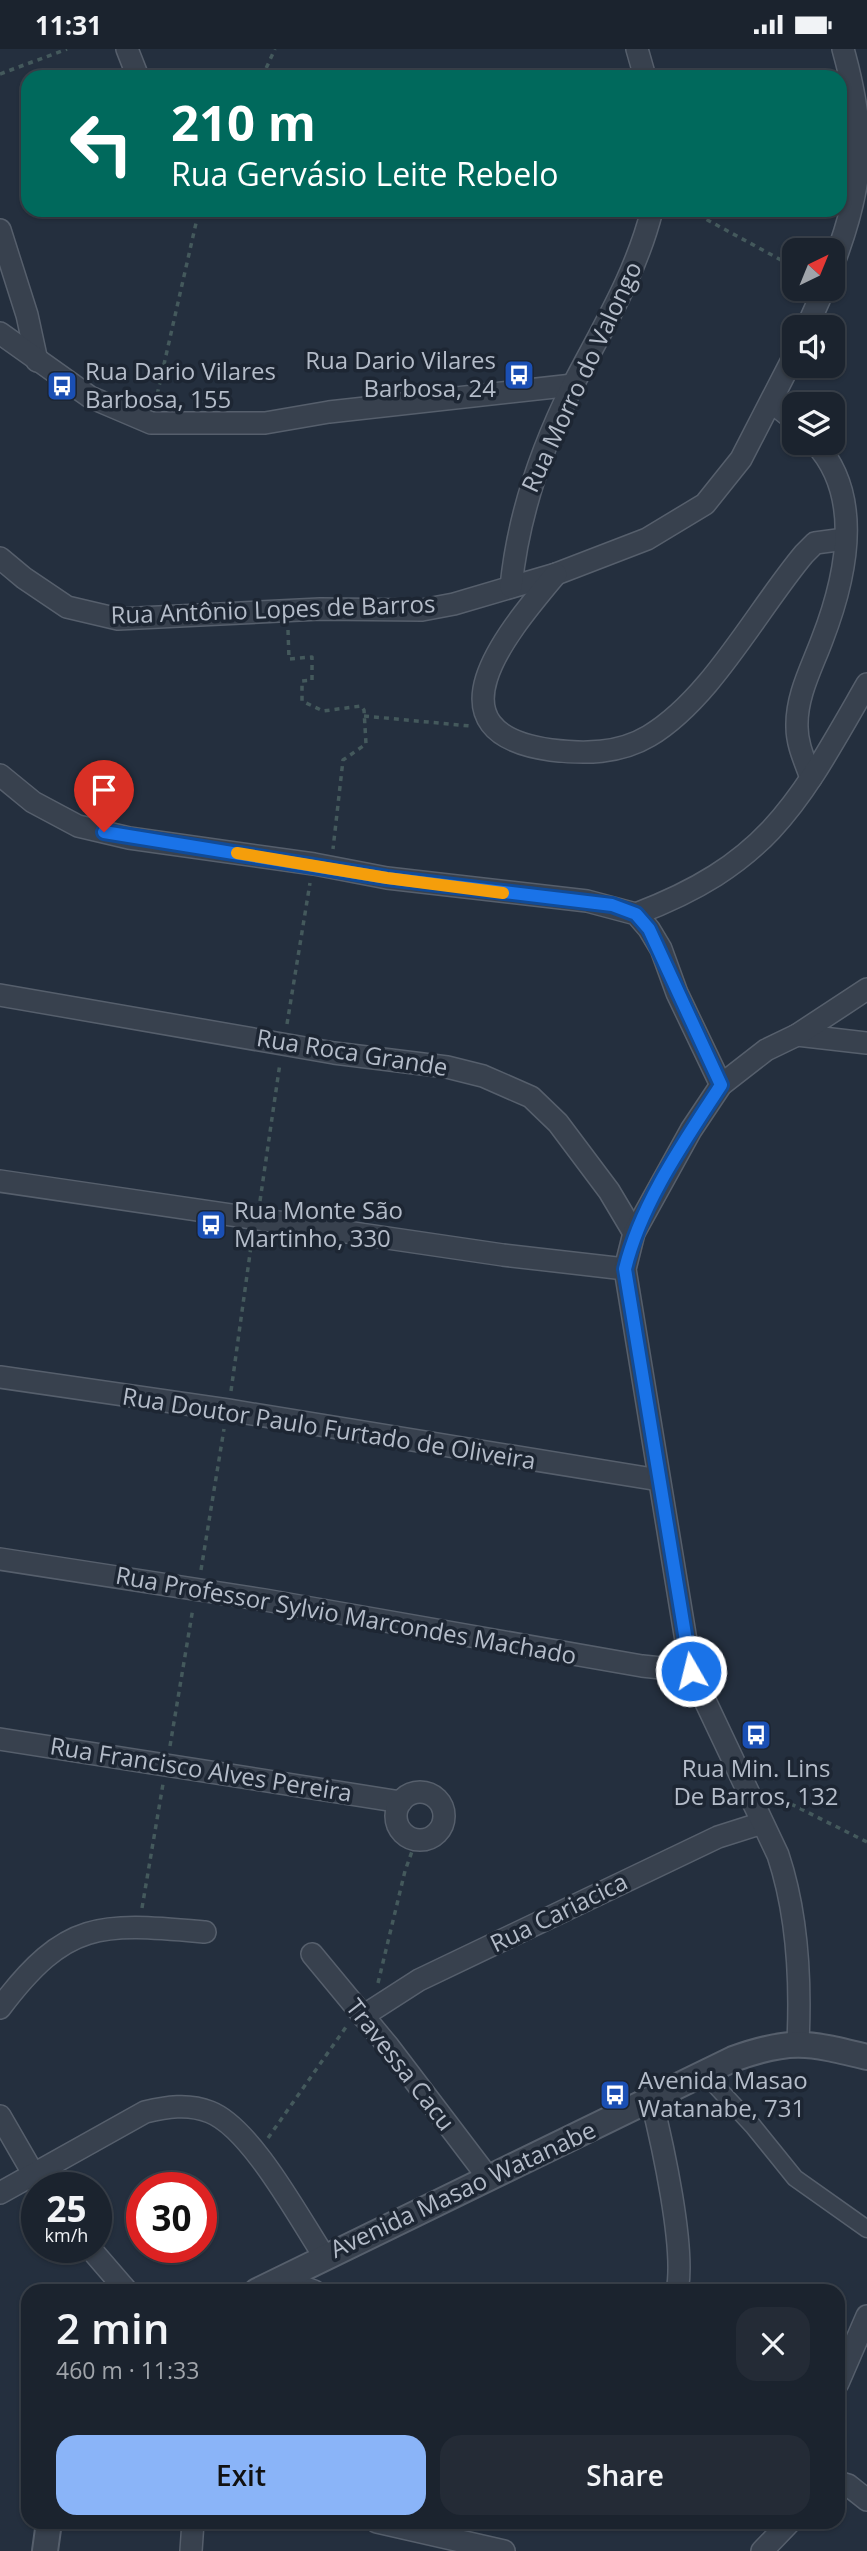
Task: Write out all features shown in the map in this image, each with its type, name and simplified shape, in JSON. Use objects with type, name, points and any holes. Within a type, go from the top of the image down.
[{"type":"street","points":[[127,49],[135,70]]},
{"type":"street","points":[[636,49],[643,70]]},
{"type":"street","points":[[843,49],[861,121],[863,153],[850,221],[843,238]]},
{"type":"street","name":"Rua Morro do Valongo","points":[[512,587],[515,544],[527,493],[573,385],[631,274],[650,217]]},
{"type":"street","points":[[0,230],[27,315],[37,361]]},
{"type":"street","points":[[0,333],[90,397],[151,423],[265,423],[329,412],[573,385]]},
{"type":"street","name":"Rua Antônio Lopes de Barros","points":[[0,558],[67,607],[118,619],[288,610],[422,610],[556,575],[647,539],[705,504],[741,459],[784,378]]},
{"type":"street","points":[[773,403],[782,411]]},
{"type":"street","points":[[811,778],[800,749],[797,726],[800,704],[835,607],[848,518],[841,482],[825,455]]},
{"type":"street","points":[[556,575],[520,615],[494,656],[487,678],[484,706],[493,728],[541,748],[596,753],[627,746],[670,722],[714,675],[804,554],[815,544],[845,539]]},
{"type":"street","points":[[636,914],[674,900],[727,870],[774,829],[811,778],[867,684]]},
{"type":"street","points":[[0,775],[33,802],[78,826],[129,838],[332,867],[387,878],[587,901],[636,914],[649,929],[660,949],[677,993],[721,1085]]},
{"type":"street","points":[[798,2042],[800,1992],[789,1887],[691,1671],[625,1269],[634,1233],[691,1130],[721,1085],[743,1065],[797,1035],[867,989]]},
{"type":"street","name":"Rua Roca Grande","points":[[0,995],[334,1052],[447,1067],[483,1076],[531,1097],[558,1123],[609,1191],[634,1233]]},
{"type":"street","points":[[797,1035],[867,1043]]},
{"type":"street","points":[[0,1181],[503,1255],[625,1269]]},
{"type":"street","name":"Rua Doutor Paulo Furtado de Oliveira","points":[[0,1377],[228,1410],[659,1480]]},
{"type":"street","name":"Rua Professor Sylvio Marcondes Machado","points":[[0,1559],[642,1666],[691,1671]]},
{"type":"street","name":"Rua Francisco Alves Pereira","points":[[0,1739],[401,1802],[417,1793],[426,1793],[441,1804],[444,1821],[434,1836],[416,1840]]},
{"type":"street","points":[[401,1802],[396,1817],[398,1825],[402,1832],[416,1840]]},
{"type":"street","name":"Rua Cariacica","points":[[371,2010],[419,1980],[718,1837],[762,1823]]},
{"type":"street","points":[[0,2008],[54,1948],[83,1933],[136,1926],[205,1932]]},
{"type":"street","name":"Travessa Cacu","points":[[312,1954],[371,2010],[487,2176]]},
{"type":"street","name":"Avenida Masao Watanabe","points":[[270,2284],[703,2072],[765,2047],[798,2042],[867,2057]]},
{"type":"street","points":[[703,2072],[753,2126],[795,2178],[867,2229]]},
{"type":"street","points":[[651,2098],[663,2146],[677,2244],[677,2284]]},
{"type":"street","points":[[51,2172],[145,2112],[167,2107],[190,2107],[210,2112],[231,2125],[257,2154],[324,2256]]},
{"type":"street","points":[[0,2116],[32,2172]]},
{"type":"street","points":[[0,2193],[21,2186]]},
{"type":"street","points":[[103,2263],[121,2284]]},
{"type":"street","points":[[280,2279],[294,2284]]},
{"type":"street","points":[[845,2367],[867,2316]]},
{"type":"street","points":[[845,2484],[867,2500]]},
{"type":"street","points":[[45,2551],[48,2529]]},
{"type":"street","points":[[191,2551],[193,2529]]},
{"type":"street","points":[[408,2529],[504,2551]]},
{"type":"street","points":[[762,2551],[783,2529]]},
{"type":"path","points":[[0,73],[67,49]]},
{"type":"path","points":[[265,70],[275,49]]},
{"type":"path","points":[[151,423],[197,217]]},
{"type":"path","points":[[702,217],[782,260]]},
{"type":"path","points":[[288,610],[289,659],[312,657],[312,681],[302,681],[302,701],[323,711],[361,706],[364,716],[366,744],[363,749],[349,754],[341,769],[332,867]]},
{"type":"path","points":[[364,716],[493,728]]},
{"type":"path","points":[[136,1926],[140,1920],[228,1410],[255,1217]]},
{"type":"path","points":[[770,1793],[867,1842]]},
{"type":"path","points":[[257,2154],[353,2018],[371,2010],[378,1974],[416,1840]]},
{"type":"slow traffic","points":[[237,853],[387,878],[503,893]]},
{"type":"place","name":"Rua Dario Vilares Barbosa, 24","points":[[519,375]]},
{"type":"place","name":"Rua Dario Vilares Barbosa, 155","points":[[62,386]]},
{"type":"place","name":"Rua Monte São Martinho, 330","points":[[211,1225]]},
{"type":"place","name":"Rua Min. Lins De Barros, 132","points":[[756,1735]]},
{"type":"place","name":"Avenida Masao Watanabe, 731","points":[[615,2095]]},
{"type":"route","points":[[104,832],[129,838],[314,864],[387,878],[612,905],[636,914],[649,929],[721,1085],[691,1130],[634,1233],[625,1269],[691,1671]]}]
